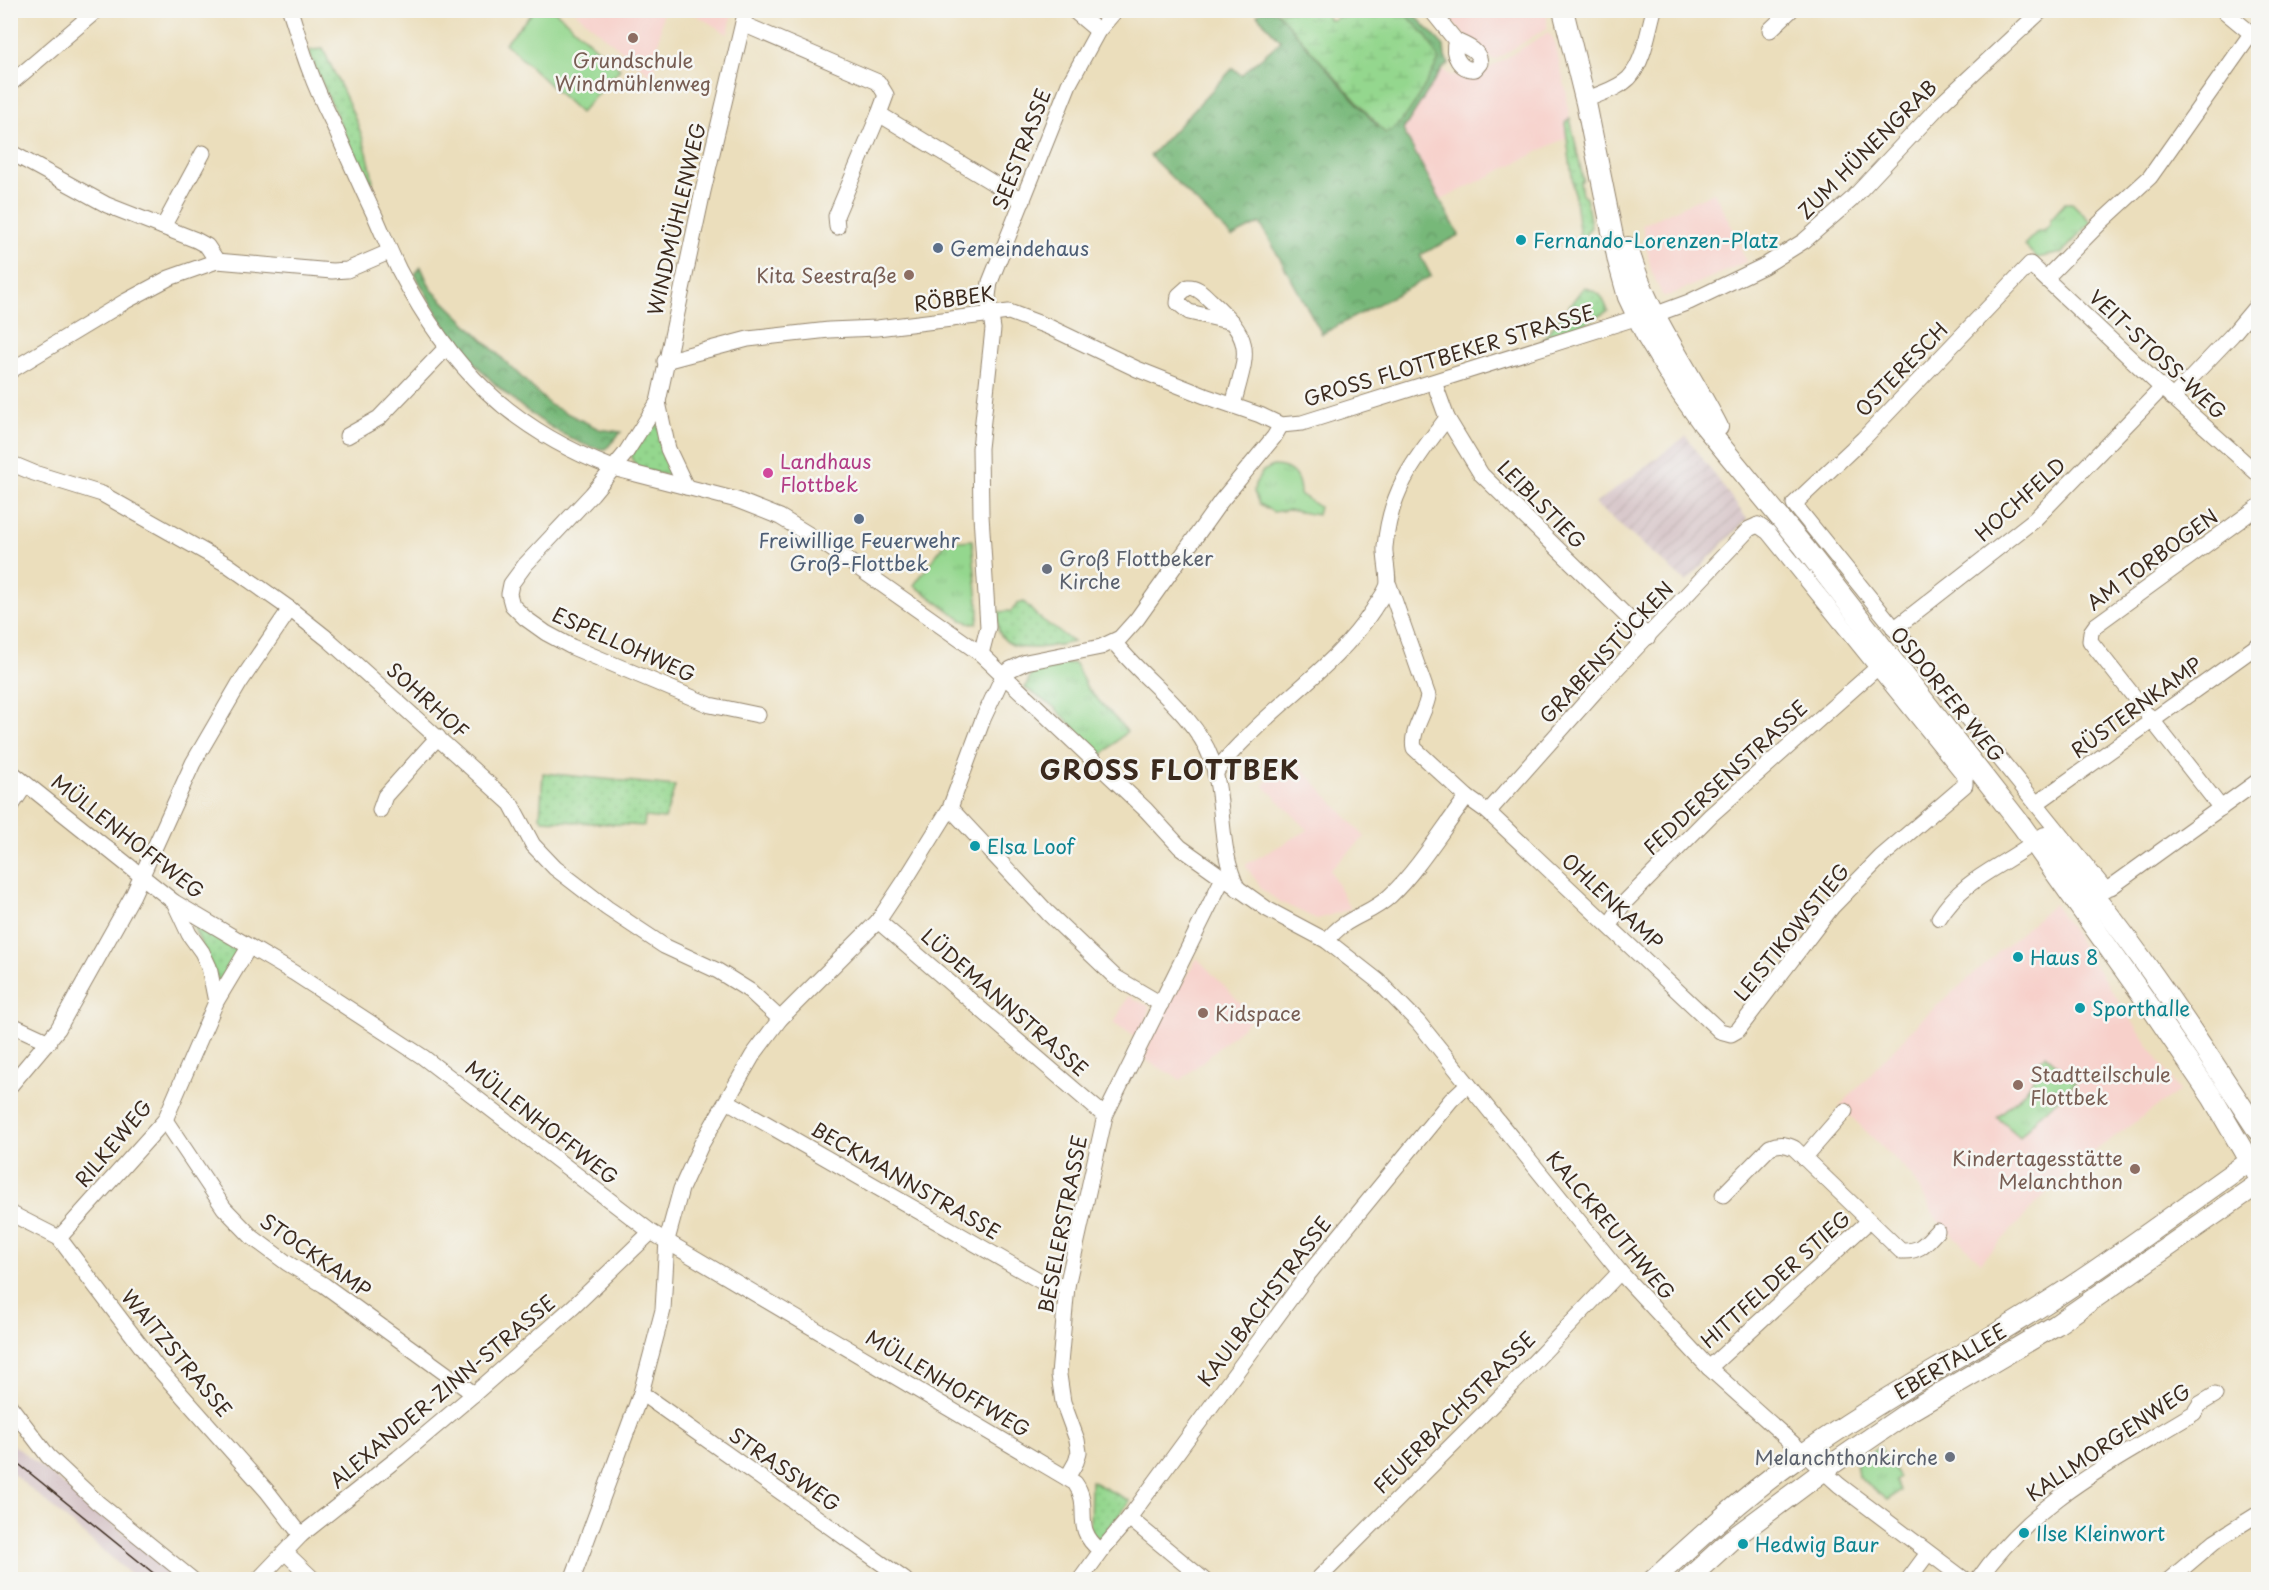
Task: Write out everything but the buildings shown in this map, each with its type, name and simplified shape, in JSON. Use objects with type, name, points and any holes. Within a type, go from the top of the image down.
[{"type":"main road","points":[[1563,10],[1586,103],[1618,261],[1628,297],[1645,316]]},
{"type":"main road","points":[[1574,10],[1645,316]]},
{"type":"main road","name":"OSDORFER WEG","points":[[1645,316],[1693,412],[1804,547],[2034,842],[2102,936],[2256,1164]]},
{"type":"main road","name":"OSDORFER WEG","points":[[2003,801],[2030,821],[2108,914],[2154,975],[2259,1131]]},
{"type":"main road","name":"EBERTALLEE","points":[[1653,1580],[1716,1522],[1804,1454],[1898,1392],[2045,1304],[2256,1164]]},
{"type":"main road","name":"EBERTALLEE","points":[[1688,1580],[1732,1539],[1823,1471],[1910,1411],[2056,1325],[2259,1184]]},
{"type":"street","points":[[10,84],[96,10]]},
{"type":"street","name":"KALCKREUTHWEG","points":[[290,10],[310,73],[389,252],[423,312],[447,347],[486,393],[527,425],[566,448],[613,468],[758,508],[804,531],[981,654],[1146,810],[1176,843],[1267,909],[1327,941],[1355,962],[1400,1004],[1620,1272],[1709,1368],[1823,1471],[1965,1580]]},
{"type":"street","points":[[1073,10],[1098,31]]},
{"type":"street","name":"SEESTRASSE","points":[[981,654],[988,627],[981,515],[980,448],[993,329],[988,296],[990,282],[1069,84],[1098,31],[1116,10]]},
{"type":"street","points":[[1431,10],[1456,41]]},
{"type":"street","points":[[1595,96],[1619,85],[1636,68],[1654,10]]},
{"type":"street","points":[[1770,30],[1791,10]]},
{"type":"street","name":"ZUM HÜNENGRAB","points":[[1645,316],[1689,302],[1764,266],[1804,241],[1851,200],[1941,104],[2042,10]]},
{"type":"street","points":[[2046,278],[2100,223],[2150,177],[2255,36],[2223,10]]},
{"type":"street","points":[[744,17],[878,82],[886,95],[836,216],[837,227]]},
{"type":"street","name":"WINDMÜHLENWEG","points":[[686,487],[668,448],[658,402],[665,361],[744,17]]},
{"type":"street","points":[[879,114],[1023,201]]},
{"type":"street","points":[[10,152],[107,205],[207,246],[217,261]]},
{"type":"street","points":[[163,227],[203,153]]},
{"type":"street","points":[[10,371],[126,301],[169,278],[217,261],[332,271],[354,268],[389,252]]},
{"type":"street","name":"VEIT-STOSS-WEG","points":[[2030,264],[2167,393],[2259,474]]},
{"type":"street","name":"OSTERESCH","points":[[1798,499],[1863,439],[2030,264]]},
{"type":"street","name":"HOCHFELD","points":[[1894,629],[2035,519],[2167,393],[2232,335],[2259,304]]},
{"type":"street","name":"RÖBBEK","points":[[665,361],[748,339],[919,324],[1009,312],[1049,327],[1137,369],[1281,425]]},
{"type":"street","name":"GROSS FLOTTBEKER STRASSE","points":[[1003,676],[1011,669],[1026,662],[1093,648],[1114,642],[1125,634],[1204,525],[1281,425],[1302,423],[1645,316]]},
{"type":"street","points":[[1232,322],[1243,341],[1246,353],[1233,405]]},
{"type":"street","points":[[347,436],[379,418],[447,347]]},
{"type":"street","name":"LEIBLSTIEG","points":[[1434,382],[1447,418],[1481,474],[1647,637]]},
{"type":"street","name":"WINDMÜHLENWEG","points":[[613,468],[625,454],[658,402]]},
{"type":"street","points":[[1215,774],[1228,756],[1260,723],[1317,673],[1360,630],[1389,585],[1385,568],[1385,548],[1400,484],[1412,464],[1447,418]]},
{"type":"street","name":"SOHRHOF","points":[[10,463],[34,473],[102,494],[228,565],[290,609],[329,640],[511,804],[533,845],[555,868],[607,908],[664,946],[718,971],[750,991],[780,1019]]},
{"type":"street","name":"ESPELLOHWEG","points":[[613,468],[514,579],[509,594],[512,605],[533,625],[572,647],[710,705],[758,716]]},
{"type":"street","points":[[1758,525],[1760,495]]},
{"type":"street","name":"OSDORFER WEG","points":[[1798,499],[1794,504],[1797,509],[2105,889]]},
{"type":"street","name":"AM TORBOGEN","points":[[2221,808],[2090,641],[2091,632],[2096,625],[2259,507]]},
{"type":"street","name":"OSDORFER WEG","points":[[1758,525],[1768,532],[1965,776],[1965,785]]},
{"type":"street","name":"GRABENSTÜCKEN","points":[[1488,812],[1600,686],[1749,529],[1758,525]]},
{"type":"street","name":"OHLENKAMP","points":[[1389,585],[1428,696],[1413,745],[1467,797],[1488,812],[1720,1031],[1731,1034]]},
{"type":"street","points":[[10,1086],[49,1042],[133,895],[193,763],[239,684],[290,609]]},
{"type":"street","points":[[1114,642],[1185,718],[1207,750],[1215,774],[1223,844],[1229,869],[1238,889]]},
{"type":"street","name":"RÜSTERNKAMP","points":[[2037,803],[2147,714],[2259,645]]},
{"type":"street","name":"FEDDERSENSTRASSE","points":[[1609,925],[1624,903],[1711,814],[1878,667]]},
{"type":"street","points":[[572,1580],[641,1393],[663,1310],[667,1240],[681,1189],[701,1145],[753,1055],[780,1019],[878,921],[950,808],[983,719],[1003,676]]},
{"type":"street","points":[[380,810],[385,796],[438,737]]},
{"type":"street","name":"MÜLLENHOFFWEG","points":[[10,771],[99,844],[142,874],[174,902],[294,972],[423,1057],[651,1232],[1067,1478]]},
{"type":"street","points":[[2108,914],[2105,889],[2111,887],[2259,781]]},
{"type":"street","points":[[10,808],[26,784]]},
{"type":"street","name":"LEISTIKOWSTIEG","points":[[1731,1034],[1738,1030],[1832,908],[1881,857],[1965,785]]},
{"type":"street","points":[[1327,941],[1340,926],[1376,906],[1393,893],[1467,797]]},
{"type":"street","points":[[950,808],[1048,913],[1115,977],[1161,1004]]},
{"type":"street","points":[[1939,918],[1975,878],[2034,842]]},
{"type":"street","points":[[1197,859],[1210,856],[1223,844]]},
{"type":"street","name":"BESELERSTRASSE","points":[[1067,1478],[1079,1452],[1063,1402],[1059,1375],[1067,1286],[1105,1116],[1224,879]]},
{"type":"street","points":[[174,902],[189,934],[209,967],[216,1002]]},
{"type":"street","name":"LÜDEMANNSTRASSE","points":[[878,921],[1105,1116]]},
{"type":"street","name":"RILKEWEG","points":[[59,1238],[165,1120],[216,1002],[249,947]]},
{"type":"street","points":[[10,1024],[49,1042]]},
{"type":"street","name":"KAULBACHSTRASSE","points":[[1101,1551],[1129,1518],[1306,1277],[1451,1100],[1468,1084]]},
{"type":"street","name":"BECKMANNSTRASSE","points":[[727,1101],[1042,1282],[1067,1286]]},
{"type":"street","points":[[1804,1158],[1845,1111]]},
{"type":"street","name":"STOCKKAMP","points":[[165,1120],[224,1208],[252,1237],[287,1263],[324,1285],[474,1394]]},
{"type":"street","points":[[1723,1196],[1770,1147],[1777,1143],[1785,1144],[1794,1148],[1901,1251],[1913,1252],[1922,1247],[1937,1231]]},
{"type":"street","name":"WAITZSTRASSE","points":[[10,1213],[59,1238],[156,1366],[267,1491],[301,1535]]},
{"type":"street","name":"HITTFELDER STIEG","points":[[1709,1368],[1869,1221]]},
{"type":"street","name":"ALEXANDER-ZINN-STRASSE","points":[[258,1580],[301,1535],[474,1394],[573,1307],[651,1232]]},
{"type":"street","name":"FEUERBACHSTRASSE","points":[[1317,1580],[1512,1385],[1620,1272]]},
{"type":"street","name":"STRASSWEG","points":[[641,1393],[905,1580]]},
{"type":"street","name":"KALLMORGENWEG","points":[[1978,1580],[2011,1538],[2052,1501],[2194,1413],[2200,1404],[2215,1395]]},
{"type":"street","points":[[10,1406],[48,1456],[97,1502],[194,1580]]},
{"type":"street","points":[[1067,1478],[1075,1483],[1082,1497],[1083,1527],[1090,1543],[1101,1551],[1080,1580]]},
{"type":"street","points":[[2169,1580],[2215,1541],[2259,1514]]},
{"type":"street","points":[[1129,1518],[1204,1580]]},
{"type":"street","points":[[285,1552],[314,1580]]},
{"type":"street","points":[[1908,1580],[1928,1553]]},
{"type":"shaded area","points":[[1547,10],[1547,28],[1495,60],[1481,52],[1441,11]]},
{"type":"shaded area","name":"Grundschule Windmühlenweg","points":[[574,11],[663,11],[654,78],[639,65]]},
{"type":"shaded area","name":"Grundschule Windmühlenweg","points":[[689,11],[733,11],[728,34]]},
{"type":"shaded area","points":[[1548,32],[1554,40],[1567,94],[1570,118],[1565,123],[1566,138],[1441,200],[1403,130],[1442,69],[1450,75],[1470,79]]},
{"type":"shaded area","points":[[1714,192],[1733,229],[1746,262],[1666,297],[1662,295],[1651,270],[1642,225]]},
{"type":"shaded area","points":[[1686,436],[1747,519],[1686,582],[1595,504]]},
{"type":"shaded area","points":[[1292,758],[1365,837],[1330,870],[1350,909],[1317,919],[1280,902],[1263,890],[1245,865],[1308,830],[1263,785]]},
{"type":"shaded area","name":"Stadtteilschule Flottbek","points":[[2054,904],[2179,1091],[2083,1159],[2057,1182],[1981,1262],[1937,1220],[1913,1177],[1840,1106],[1922,1019]]},
{"type":"shaded area","points":[[1197,958],[1254,1017],[1181,1080],[1144,1059],[1156,1025]]},
{"type":"shaded area","points":[[1128,996],[1149,1006],[1148,1016],[1136,1037],[1114,1023]]},
{"type":"shaded area","points":[[10,1442],[182,1579],[136,1579],[11,1472]]},
{"type":"green space","points":[[534,11],[555,11],[620,69],[580,113],[505,43]]},
{"type":"green space","points":[[1262,11],[1276,11],[1378,127],[1426,36],[1403,11],[1411,11],[1444,46],[1445,57],[1449,64],[1442,69],[1403,130],[1459,235],[1420,255],[1431,276],[1322,334],[1260,223],[1232,237],[1150,156],[1233,68],[1241,75],[1281,41],[1257,15]]},
{"type":"green space","points":[[1276,11],[1329,11],[1326,13],[1328,19],[1334,20],[1344,11],[1403,11],[1426,36],[1439,60],[1408,113],[1393,129],[1385,133]]},
{"type":"green space","points":[[323,49],[360,130],[373,182],[370,183],[360,161],[357,162],[312,60],[311,50]]},
{"type":"green space","points":[[1570,118],[1583,179],[1580,183],[1582,194],[1586,197],[1591,227],[1583,238],[1580,238],[1565,123]]},
{"type":"green space","points":[[2065,203],[2072,203],[2091,222],[2062,253],[2037,258],[2024,245],[2038,231],[2044,231],[2050,225],[2050,220]]},
{"type":"green space","points":[[421,267],[431,289],[550,405],[599,429],[621,432],[606,449],[588,446],[559,432],[542,422],[496,385],[469,357],[441,320],[415,274]]},
{"type":"green space","points":[[1584,287],[1600,295],[1608,311],[1572,331],[1542,340]]},
{"type":"green space","points":[[656,416],[675,477],[648,471],[636,465],[631,455]]},
{"type":"green space","points":[[1273,466],[1285,468],[1293,473],[1300,488],[1300,494],[1319,507],[1317,515],[1288,510],[1273,512],[1259,504],[1254,492],[1255,484],[1263,471]]},
{"type":"green space","points":[[972,540],[979,613],[977,623],[974,624],[962,620],[914,585],[946,542]]},
{"type":"green space","points":[[1024,602],[1037,616],[1073,642],[1032,648],[1012,645],[1004,639],[998,629],[998,612],[1011,611],[1019,603]]},
{"type":"green space","points":[[1075,663],[1087,688],[1127,731],[1102,755],[1054,707],[1025,688],[1035,667]]},
{"type":"green space","points":[[543,773],[675,786],[665,819],[645,817],[644,826],[543,820],[540,817]]},
{"type":"green space","points":[[196,925],[236,950],[238,954],[220,984],[193,926]]},
{"type":"green space","points":[[2046,1055],[2076,1081],[2063,1096],[2042,1112],[2020,1137],[1997,1117],[2029,1086],[2038,1062]]},
{"type":"green space","points":[[1880,1447],[1899,1478],[1895,1481],[1901,1491],[1887,1500],[1858,1477],[1856,1461]]},
{"type":"green space","points":[[1091,1481],[1130,1501],[1098,1539],[1090,1531]]},
{"type":"tram line","points":[[10,1457],[162,1580]]},
{"type":"place","name":"Grundschule Windmühlenweg","points":[[633,38]]},
{"type":"place","name":"Fernando-Lorenzen-Platz","points":[[1521,240]]},
{"type":"place","name":"Gemeindehaus","points":[[938,248]]},
{"type":"place","name":"Kita Seestraße","points":[[909,275]]},
{"type":"place","name":"Landhaus Flottbek","points":[[768,473]]},
{"type":"place","name":"Freiwillige Feuerwehr Groß-Flottbek","points":[[859,519]]},
{"type":"place","name":"Groß Flottbeker Kirche","points":[[1047,569]]},
{"type":"place","name":"Elsa Loof","points":[[975,846]]},
{"type":"place","name":"Haus 8","points":[[2018,957]]},
{"type":"place","name":"Sporthalle","points":[[2080,1008]]},
{"type":"place","name":"Kidspace","points":[[1203,1013]]},
{"type":"place","name":"Stadtteilschule Flottbek","points":[[2018,1085]]},
{"type":"place","name":"Kindertagesstätte Melanchthon","points":[[2135,1169]]},
{"type":"place","name":"Melanchthonkirche","points":[[1950,1457]]},
{"type":"place","name":"Ilse Kleinwort","points":[[2024,1533]]},
{"type":"place","name":"Hedwig Baur","points":[[1743,1544]]},
{"type":"district","name":"GROSS FLOTTBEK","points":[[1170,769]]}]
